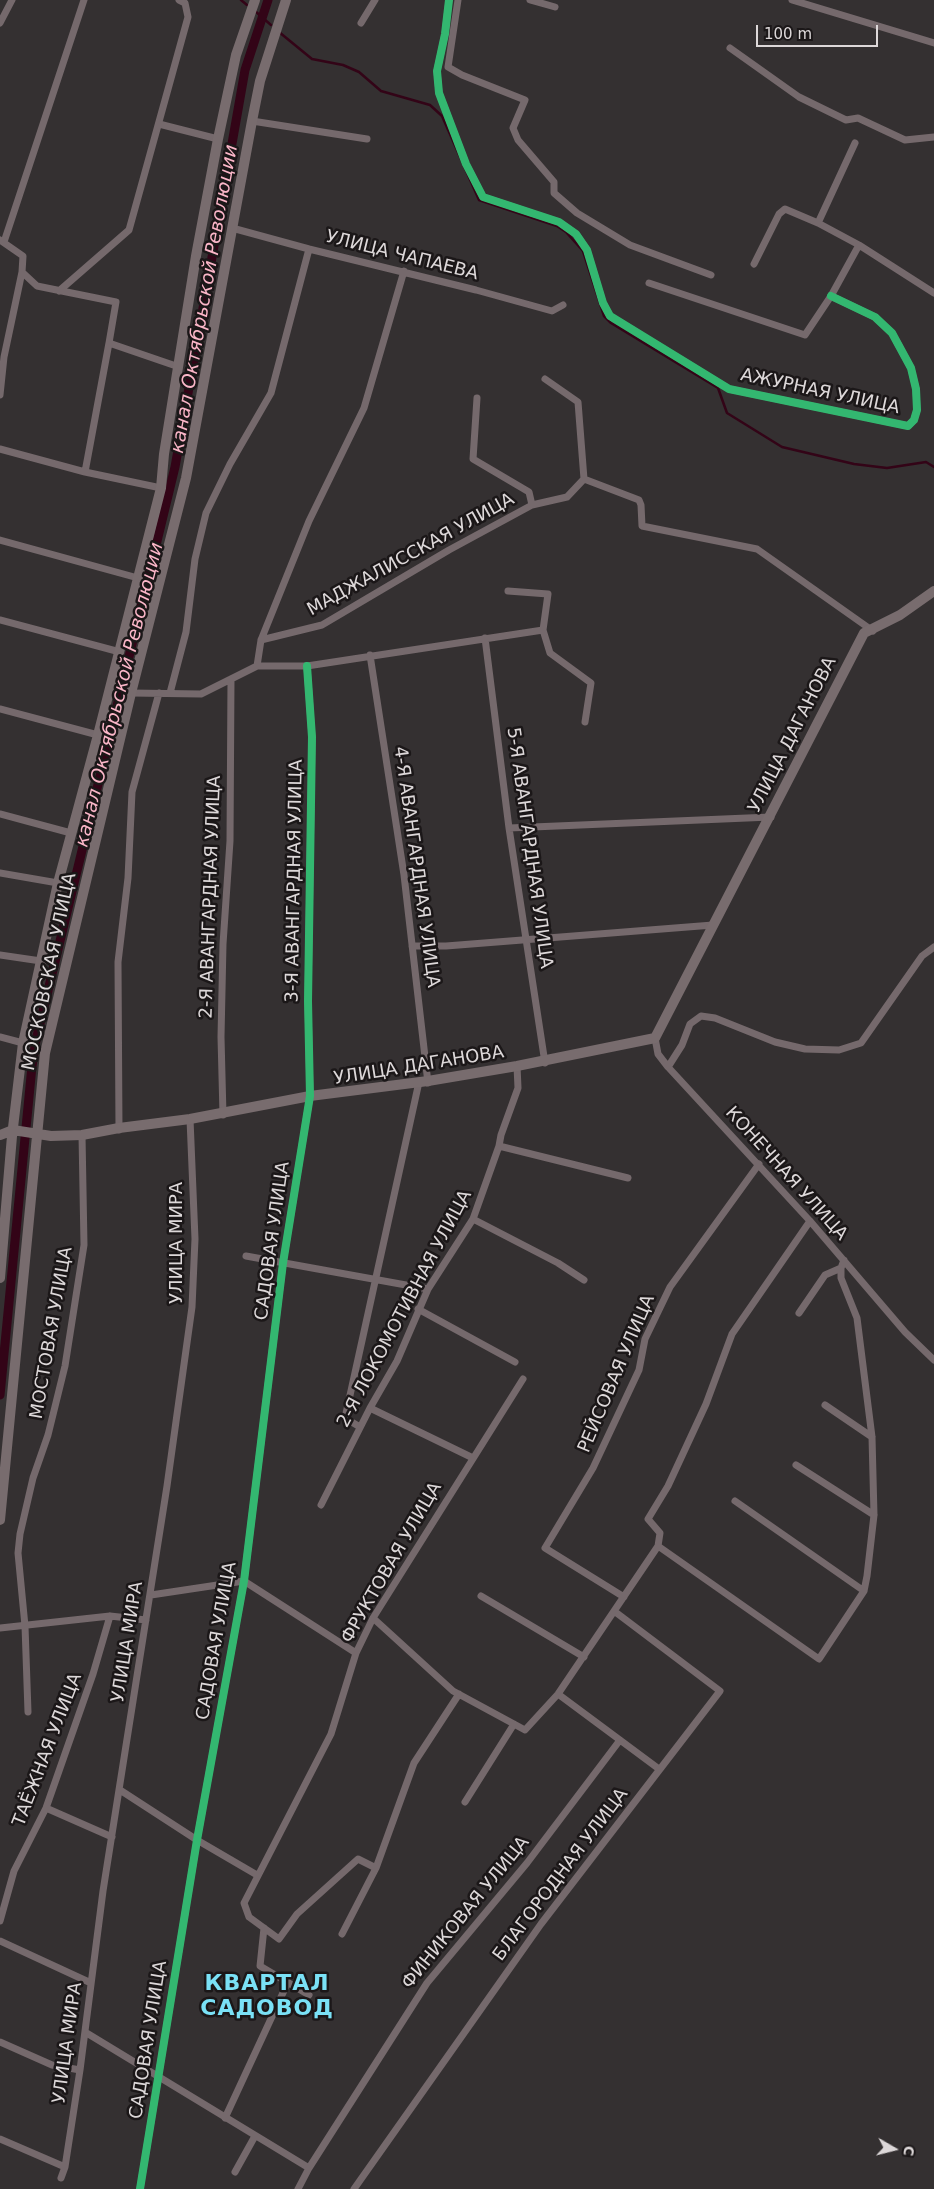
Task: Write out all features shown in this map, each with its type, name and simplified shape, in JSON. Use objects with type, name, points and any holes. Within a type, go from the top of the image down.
[{"type":"main road","points":[[0,1278],[13,1133],[24,1043],[58,883],[120,652],[161,488],[164,454],[196,256],[218,139],[236,55],[254,0]]},
{"type":"main road","name":"МОСКОВСКАЯ УЛИЦА","points":[[0,1520],[45,1053],[131,693],[186,478],[260,82],[286,0]]},
{"type":"main road","name":"УЛИЦА ДАГАНОВА","points":[[872,630],[900,615],[934,591]]},
{"type":"main road","name":"УЛИЦА ДАГАНОВА","points":[[0,1135],[13,1133],[37,1136],[50,1140],[83,1137],[119,1129],[190,1120],[309,1098],[517,1067],[655,1040],[866,635],[934,595]]},
{"type":"main road","name":"УЛИЦА ДАГАНОВА","points":[[0,1140],[13,1133]]},
{"type":"street","points":[[0,23],[12,0]]},
{"type":"street","points":[[0,395],[4,357],[24,256],[2,241],[84,0]]},
{"type":"street","points":[[59,291],[129,230],[188,17],[185,3],[179,0]]},
{"type":"street","points":[[361,23],[375,0]]},
{"type":"street","name":"АЖУРНАЯ УЛИЦА","points":[[449,0],[445,34],[436,71],[439,93],[466,164],[483,197],[559,222],[576,234],[587,250],[603,303],[610,316],[729,389],[908,426],[914,420],[917,410],[916,389],[911,368],[892,333],[875,317],[831,296]]},
{"type":"street","points":[[458,0],[448,67],[462,75],[525,100],[512,128],[518,140],[554,182],[554,193],[577,212],[630,245],[711,275]]},
{"type":"street","points":[[530,0],[555,7]]},
{"type":"street","points":[[792,0],[934,43]]},
{"type":"street","points":[[730,48],[799,97],[846,120],[858,118],[905,140],[934,137]]},
{"type":"street","points":[[252,121],[366,139]]},
{"type":"street","points":[[159,124],[218,139]]},
{"type":"street","points":[[818,223],[855,143]]},
{"type":"street","points":[[754,264],[779,214],[785,209],[818,223],[859,245],[934,293]]},
{"type":"street","name":"УЛИЦА ЧАПАЕВА","points":[[232,228],[309,249],[404,271],[552,311],[563,305]]},
{"type":"street","points":[[649,283],[805,335],[831,296],[859,245]]},
{"type":"street","points":[[170,693],[186,632],[195,559],[206,513],[230,464],[272,393],[309,249]]},
{"type":"street","points":[[257,666],[261,640],[309,521],[364,408],[404,271]]},
{"type":"street","points":[[22,272],[37,286],[116,302],[85,472]]},
{"type":"street","points":[[109,342],[179,367]]},
{"type":"street","points":[[545,379],[578,402],[584,479],[639,500],[642,526],[757,549],[872,630]]},
{"type":"street","points":[[477,398],[473,459],[529,492],[532,505]]},
{"type":"street","points":[[0,449],[85,472],[161,488]]},
{"type":"street","name":"МАДЖАЛИССКАЯ УЛИЦА","points":[[261,640],[322,625],[449,550],[532,505],[567,497],[584,479]]},
{"type":"street","points":[[0,540],[138,578]]},
{"type":"street","points":[[508,591],[548,594],[543,630],[550,653],[591,683],[585,722]]},
{"type":"street","points":[[0,620],[120,652]]},
{"type":"street","points":[[131,693],[201,694],[257,666],[307,666],[543,630]]},
{"type":"street","name":"5-Я АВАНГАРДНАЯ УЛИЦА","points":[[485,638],[509,828],[545,1062]]},
{"type":"street","name":"4-Я АВАНГАРДНАЯ УЛИЦА","points":[[360,1427],[345,1418],[423,1082],[404,875],[370,655]]},
{"type":"street","name":"3-Я АВАНГАРДНАЯ УЛИЦА","points":[[307,666],[312,737],[308,1001],[309,1098]]},
{"type":"street","name":"2-Я АВАНГАРДНАЯ УЛИЦА","points":[[223,1114],[223,944],[230,841],[231,679]]},
{"type":"street","points":[[119,1129],[118,962],[128,878],[132,792],[159,693]]},
{"type":"street","points":[[0,710],[98,735]]},
{"type":"street","points":[[0,814],[71,833]]},
{"type":"street","points":[[509,828],[771,817]]},
{"type":"street","points":[[0,873],[58,883]]},
{"type":"street","points":[[412,946],[446,946],[714,926]]},
{"type":"street","points":[[668,1067],[682,1045],[690,1024],[700,1016],[715,1018],[775,1042],[805,1049],[839,1050],[861,1043],[922,956],[934,947]]},
{"type":"street","points":[[0,955],[41,961]]},
{"type":"street","points":[[0,1037],[24,1043]]},
{"type":"street","name":"КОНЕЧНАЯ УЛИЦА","points":[[655,1040],[658,1054],[668,1067],[844,1260],[841,1268],[841,1278],[857,1318],[872,1437],[874,1515],[864,1591],[819,1659],[658,1546]]},
{"type":"street","name":"2-Я ЛОКОМОТИВНАЯ УЛИЦА","points":[[321,1505],[370,1408],[397,1361],[428,1289],[473,1219],[500,1146],[501,1135],[518,1088],[517,1067]]},
{"type":"street","name":"САДОВАЯ УЛИЦА","points":[[140,2189],[196,1840],[244,1582],[283,1263],[309,1098]]},
{"type":"street","name":"УЛИЦА МИРА","points":[[61,2178],[65,2167],[80,2070],[112,1837],[151,1595],[192,1307],[195,1239],[190,1120]]},
{"type":"street","name":"МОСТОВАЯ УЛИЦА","points":[[28,1712],[25,1626],[18,1552],[20,1534],[33,1478],[48,1435],[68,1347],[84,1245],[83,1137]]},
{"type":"street","points":[[500,1146],[628,1178]]},
{"type":"street","name":"РЕЙСОВАЯ УЛИЦА","points":[[624,1597],[545,1548],[594,1468],[638,1370],[645,1339],[670,1287],[758,1164]]},
{"type":"street","points":[[473,1219],[551,1259],[584,1280]]},
{"type":"street","points":[[373,1618],[453,1691],[525,1730],[558,1694],[658,1546],[660,1533],[648,1519],[668,1486],[706,1404],[732,1334],[810,1221]]},
{"type":"street","points":[[246,1256],[428,1289]]},
{"type":"street","points":[[844,1260],[905,1332],[934,1360]]},
{"type":"street","points":[[799,1313],[825,1275],[841,1268]]},
{"type":"street","points":[[418,1309],[515,1362]]},
{"type":"street","name":"ФРУКТОВАЯ УЛИЦА","points":[[264,1928],[249,1917],[244,1903],[331,1734],[356,1653],[373,1618],[523,1379]]},
{"type":"street","points":[[825,1405],[872,1437]]},
{"type":"street","points":[[370,1408],[472,1458]]},
{"type":"street","points":[[796,1465],[874,1515]]},
{"type":"street","points":[[735,1501],[864,1591]]},
{"type":"street","points":[[151,1595],[244,1582],[356,1653]]},
{"type":"street","points":[[482,1596],[584,1657]]},
{"type":"street","name":"БЛАГОРОДНАЯ УЛИЦА","points":[[354,2189],[541,1924],[720,1690],[614,1611]]},
{"type":"street","points":[[0,1628],[110,1616],[146,1620]]},
{"type":"street","name":"ТАЁЖНАЯ УЛИЦА","points":[[0,1921],[14,1871],[46,1808],[93,1674],[110,1616]]},
{"type":"street","points":[[342,1934],[376,1868],[414,1763],[459,1694]]},
{"type":"street","points":[[558,1694],[659,1769]]},
{"type":"street","points":[[466,1802],[514,1724]]},
{"type":"street","name":"ФИНИКОВАЯ УЛИЦА","points":[[298,2189],[309,2168],[427,1983],[527,1863],[620,1740]]},
{"type":"street","points":[[120,1790],[196,1840],[257,1875]]},
{"type":"street","points":[[46,1808],[112,1837]]},
{"type":"street","points":[[264,1928],[279,1939],[297,1914],[358,1859],[376,1868]]},
{"type":"street","points":[[264,1928],[260,1966],[309,1994]]},
{"type":"street","points":[[0,1941],[91,1983]]},
{"type":"street","points":[[225,2118],[288,1982]]},
{"type":"street","points":[[85,2032],[309,2168]]},
{"type":"street","points":[[0,2042],[52,2065],[80,2070]]},
{"type":"street","points":[[235,2172],[255,2136]]},
{"type":"street","points":[[0,2139],[65,2167]]},
{"type":"waterway","points":[[241,0],[247,5]]},
{"type":"waterway","name":"канал Октябрьской Революции","points":[[0,1395],[36,1040],[175,467],[245,70],[268,0]]},
{"type":"waterway","name":"канал Октябрьской Революции","points":[[255,11],[271,25]]},
{"type":"waterway","points":[[279,32],[312,59],[343,65],[359,72],[381,91],[430,105],[442,116],[479,200],[557,226],[566,232],[583,251],[604,316],[611,323],[718,388],[727,413],[782,447],[854,464],[887,468],[926,462],[934,467]]},
{"type":"cycle path","points":[[449,0],[445,34],[437,71],[439,93],[466,164],[483,197],[559,222],[576,234],[587,250],[603,303],[610,316],[729,389],[908,426],[914,420],[917,410],[916,389],[911,368],[892,333],[875,317],[831,296]]},
{"type":"cycle path","points":[[140,2189],[197,1840],[244,1581],[283,1263],[310,1096],[308,1001],[312,737],[307,666]]},
{"type":"district","name":"КВАРТАЛ САДОВОД","points":[[267,1996]]}]
